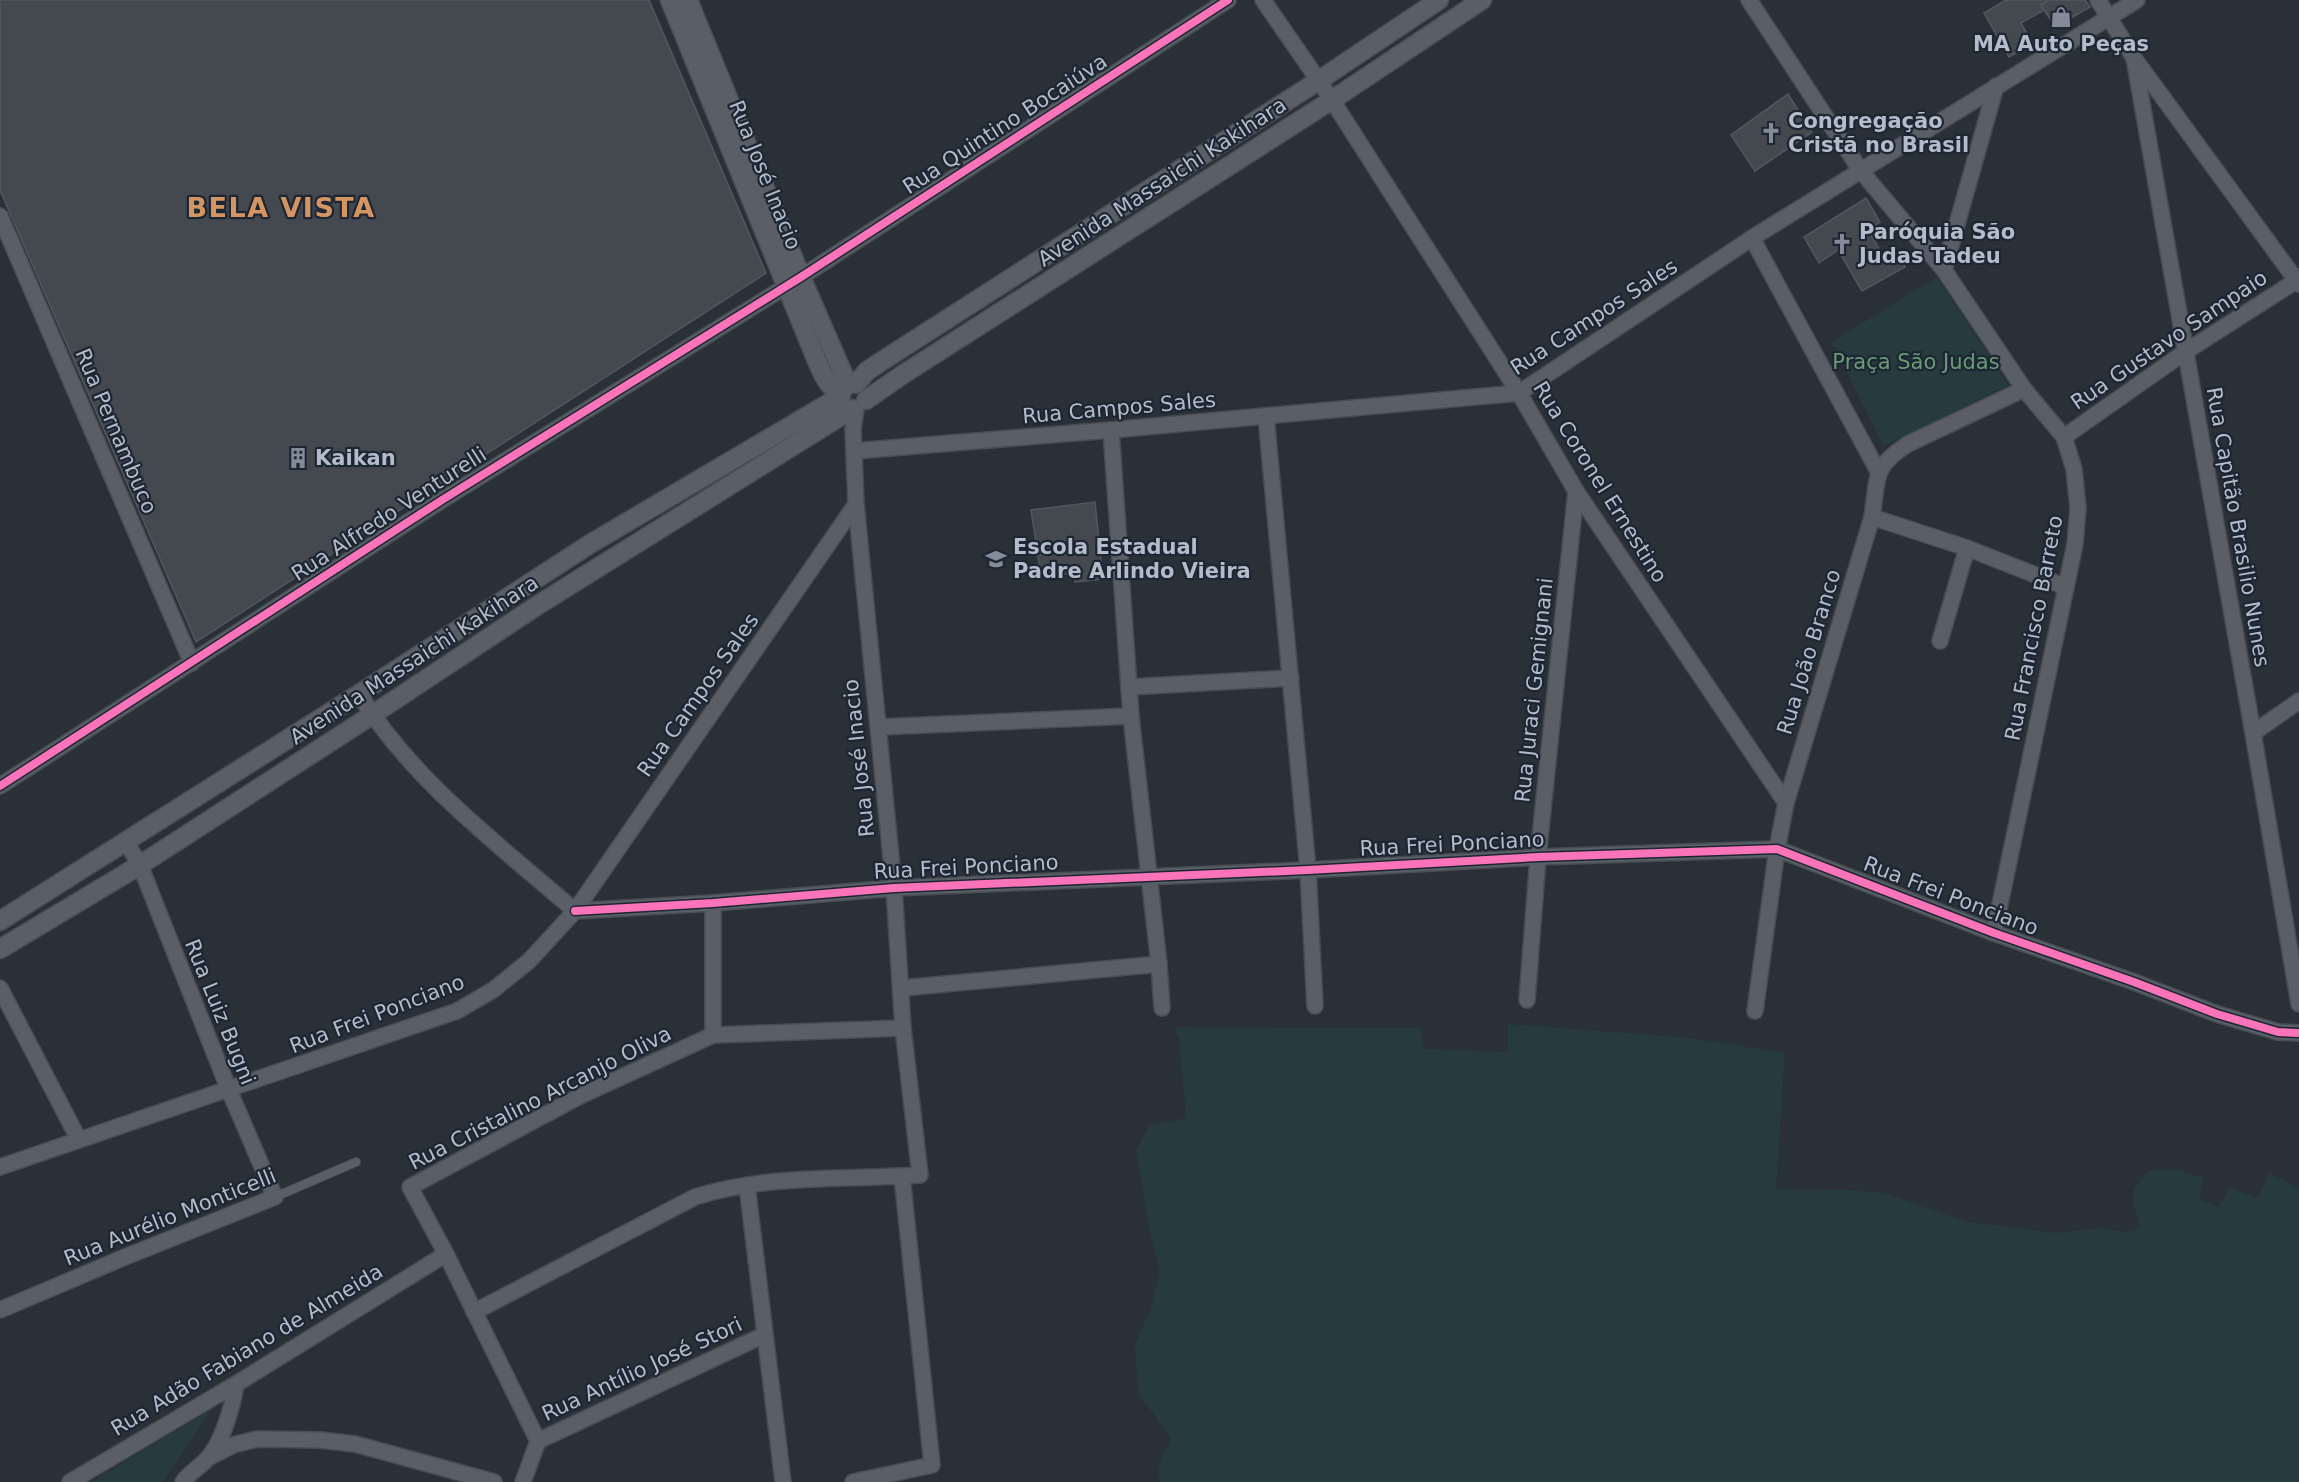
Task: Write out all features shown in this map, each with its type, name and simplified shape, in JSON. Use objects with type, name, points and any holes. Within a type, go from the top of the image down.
[{"type":"street","name":"Rua José Inacio","points":[[670,0],[794,282],[852,396],[856,504],[894,888],[903,1028],[920,1175],[902,1176]]},
{"type":"street","name":"Rua José Inacio","points":[[688,0],[794,282]]},
{"type":"street","name":"Rua Quintino Bocaiúva","points":[[794,282],[1228,0]]},
{"type":"street","name":"Rua Coronel Ernestino","points":[[1263,0],[1332,100],[1520,393],[1576,491],[1786,803]]},
{"type":"street","name":"Avenida Massaichi Kakihara","points":[[0,950],[140,865],[372,715],[852,396],[867,371],[1318,81],[1439,0]]},
{"type":"street","name":"Avenida Massaichi Kakihara","points":[[0,921],[359,694],[590,544],[852,396],[922,362],[1332,100],[1482,0]]},
{"type":"street","name":"Rua Francisco Barreto","points":[[1749,0],[1862,171],[1944,270],[2025,389],[2064,437],[2074,469],[2078,508],[2075,544],[1994,933]]},
{"type":"street","points":[[2098,0],[2134,58],[2298,281]]},
{"type":"street","name":"Rua Campos Sales","points":[[854,451],[1520,393],[1752,238],[2137,0]]},
{"type":"street","name":"Rua Capitão Brasilio Nunes","points":[[2134,58],[2299,1004]]},
{"type":"street","points":[[1944,270],[1996,86]]},
{"type":"street","name":"Rua Pernambuco","points":[[0,216],[192,663]]},
{"type":"street","points":[[1752,238],[1878,471],[1894,453],[1908,444],[2025,389]]},
{"type":"street","name":"Rua Gustavo Sampaio","points":[[2064,437],[2185,352],[2298,281]]},
{"type":"street","name":"Rua Alfredo Venturelli","points":[[0,786],[442,500],[794,282]]},
{"type":"street","points":[[1266,416],[1308,870],[1315,1006]]},
{"type":"street","points":[[1111,430],[1131,716],[1162,1008]]},
{"type":"street","name":"Rua João Branco","points":[[1755,1011],[1777,849],[1786,803],[1872,517],[1878,471]]},
{"type":"street","name":"Rua Juraci Gemignani","points":[[1527,1000],[1538,857],[1576,491]]},
{"type":"street","name":"Rua Campos Sales","points":[[575,910],[856,504]]},
{"type":"street","points":[[1872,517],[1967,548],[2066,587]]},
{"type":"street","points":[[1940,641],[1967,548]]},
{"type":"street","points":[[1129,687],[1291,678]]},
{"type":"street","points":[[359,694],[372,715],[414,766],[455,807],[575,910]]},
{"type":"street","points":[[2253,733],[2299,701]]},
{"type":"street","points":[[879,727],[1131,716]]},
{"type":"street","name":"Rua Luiz Bugni","points":[[126,842],[140,865],[229,1090],[275,1197]]},
{"type":"street","name":"Rua Frei Ponciano","points":[[0,1167],[457,1011],[493,990],[529,961],[575,910],[713,903],[894,888],[1308,870],[1538,857],[1777,849],[1994,933],[2217,1014],[2278,1032],[2299,1034]]},
{"type":"street","points":[[713,903],[713,1035]]},
{"type":"street","points":[[902,988],[1159,964]]},
{"type":"street","points":[[0,988],[79,1140]]},
{"type":"street","name":"Rua Cristalino Arcanjo Oliva","points":[[446,1254],[410,1186],[580,1096],[713,1035],[903,1028]]},
{"type":"street","points":[[474,1312],[695,1197],[747,1185],[866,1176],[902,1176],[932,1465],[853,1482]]},
{"type":"street","points":[[747,1185],[783,1482]]},
{"type":"street","name":"Rua Aurélio Monticelli","points":[[0,1310],[275,1197]]},
{"type":"street","points":[[446,1254],[538,1441],[523,1482]]},
{"type":"street","name":"Rua Adão Fabiano de Almeida","points":[[70,1482],[236,1384],[446,1254]]},
{"type":"street","name":"Rua Antílio José Stori","points":[[538,1441],[764,1335]]},
{"type":"street","points":[[208,1458],[227,1423],[236,1384]]},
{"type":"street","points":[[183,1482],[189,1473],[208,1458],[233,1444],[257,1439],[320,1440],[355,1444],[494,1482]]},
{"type":"lane","name":"Rua Aurélio Monticelli","points":[[275,1197],[357,1162]]},
{"type":"green space","name":"Praça São Judas","points":[[1937,277],[2008,385],[1884,446],[1832,342]]},
{"type":"green space","points":[[1508,1024],[1691,1038],[1785,1053],[1776,1189],[1883,1193],[1968,1222],[2056,1233],[2098,1228],[2125,1232],[2141,1227],[2133,1197],[2137,1186],[2149,1171],[2178,1170],[2204,1178],[2199,1199],[2218,1207],[2231,1188],[2258,1198],[2270,1173],[2299,1189],[2299,1482],[1160,1482],[1158,1465],[1171,1439],[1138,1392],[1135,1344],[1150,1310],[1160,1271],[1150,1232],[1136,1151],[1149,1126],[1186,1118],[1179,1038],[1174,1027],[1420,1028],[1424,1049],[1508,1052]]},
{"type":"green space","points":[[212,1409],[162,1482],[91,1482]]},
{"type":"building","name":"Kaikan","points":[[0,0],[649,0],[766,273],[196,642],[0,190]]},
{"type":"building","points":[[2006,0],[2050,0],[2041,5],[2044,10],[2021,23],[2033,44],[2009,57],[1984,13]]},
{"type":"building","name":"MA Auto Peças","points":[[2050,0],[2085,0],[2090,7],[2055,27],[2041,5]]},
{"type":"building","name":"Congregação Cristã no Brasil","points":[[1788,94],[1812,132],[1755,171],[1731,135]]},
{"type":"building","name":"Paróquia São Judas Tadeu","points":[[1866,198],[1880,222],[1868,230],[1889,265],[1901,259],[1905,267],[1862,291],[1838,250],[1819,263],[1804,237]]},
{"type":"building","points":[[1095,502],[1103,579],[1075,582],[1074,573],[1041,577],[1031,510]]},
{"type":"cycle path","points":[[0,786],[442,500],[801,277],[1228,0]]},
{"type":"cycle path","points":[[575,911],[713,903],[894,888],[1308,870],[1538,857],[1777,849],[1994,933],[2217,1014],[2278,1032],[2299,1033]]},
{"type":"place","name":"MA Auto Peças","points":[[2061,17]]},
{"type":"place","name":"Congregação Cristã no Brasil","points":[[1771,133]]},
{"type":"place","name":"Paróquia São Judas Tadeu","points":[[1842,244]]},
{"type":"place","name":"Kaikan","points":[[298,458]]},
{"type":"place","name":"Escola Estadual Padre Arlindo Vieira","points":[[996,559]]},
{"type":"district","name":"BELA VISTA","points":[[281,208]]}]
